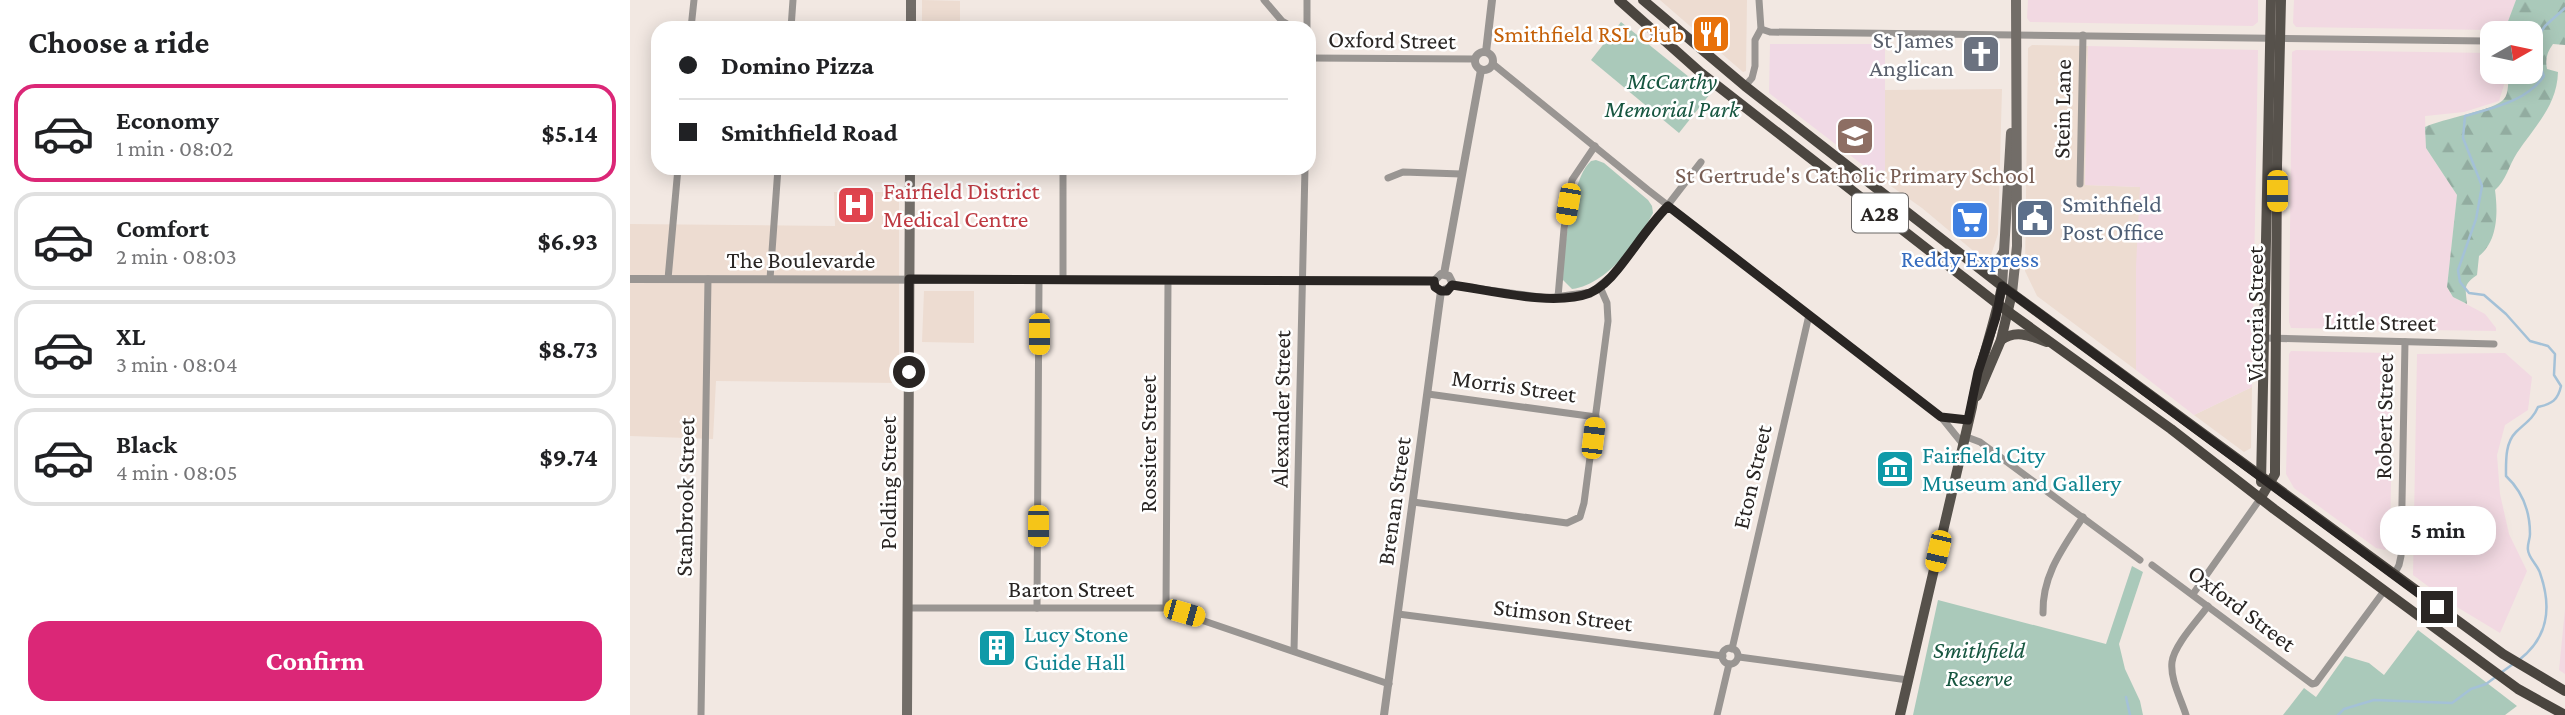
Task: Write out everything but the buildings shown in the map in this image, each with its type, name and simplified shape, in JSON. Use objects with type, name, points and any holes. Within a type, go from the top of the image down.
[{"type":"highway","name":"A28","points":[[1619,0],[1701,73],[1999,305],[2171,429],[2260,499],[2518,689],[2565,715]]},
{"type":"highway","name":"A28","points":[[1643,0],[1745,86],[2002,286],[2503,654],[2565,691]]},
{"type":"main road","points":[[911,0],[911,21]]},
{"type":"main road","points":[[1900,715],[1968,420],[2009,312],[2017,246],[2016,0]]},
{"type":"main road","name":"Victoria Street","points":[[2260,499],[2266,480],[2270,338],[2275,38],[2271,0]]},
{"type":"main road","name":"Victoria Street","points":[[2275,38],[2281,0]]},
{"type":"main road","points":[[1972,407],[1978,372],[1999,305],[2002,286],[2006,247],[2008,157],[2015,105]]},
{"type":"main road","name":"Polding Street","points":[[907,715],[910,175]]},
{"type":"main road","points":[[1974,264],[1986,265],[1998,261],[2006,247]]},
{"type":"main road","points":[[2000,340],[2022,333],[2056,345]]},
{"type":"street","points":[[692,21],[694,0]]},
{"type":"street","points":[[792,21],[793,0]]},
{"type":"street","points":[[1264,0],[1282,21]]},
{"type":"street","points":[[1307,0],[1307,21]]},
{"type":"street","points":[[1486,52],[1492,0]]},
{"type":"street","points":[[1745,86],[1752,78],[1755,66],[1755,40],[1761,29],[1759,0]]},
{"type":"street","points":[[1761,29],[1770,32],[2480,41]]},
{"type":"street","name":"Stein Lane","points":[[2080,184],[2083,35]]},
{"type":"street","points":[[1486,52],[1493,58],[1493,64],[1490,69],[1482,70],[1475,60],[1478,55],[1486,52]]},
{"type":"street","name":"Oxford Street","points":[[1316,58],[1475,60]]},
{"type":"street","points":[[1493,64],[1668,206],[1941,417],[1963,440],[1980,442],[2140,561]]},
{"type":"street","points":[[1444,274],[1482,70]]},
{"type":"street","points":[[1558,297],[1564,229],[1572,180],[1595,146]]},
{"type":"street","points":[[1452,285],[1558,297],[1585,294],[1600,287],[1617,271],[1701,162]]},
{"type":"street","points":[[1388,178],[1404,172],[1461,174]]},
{"type":"street","points":[[668,279],[677,175]]},
{"type":"street","points":[[770,279],[777,175]]},
{"type":"street","points":[[1063,175],[1063,279]]},
{"type":"street","name":"Alexander Street","points":[[1294,651],[1305,175]]},
{"type":"street","points":[[1444,274],[1451,279],[1452,285],[1447,291],[1441,291],[1435,287],[1434,281],[1437,276],[1444,274]]},
{"type":"street","name":"The Boulevarde","points":[[630,279],[1434,281]]},
{"type":"street","name":"Stanbrook Street","points":[[701,715],[708,279]]},
{"type":"street","points":[[1037,608],[1039,279]]},
{"type":"street","name":"Rossiter Street","points":[[1166,608],[1168,281]]},
{"type":"street","points":[[1413,502],[1567,523],[1574,522],[1583,512],[1608,321],[1606,303],[1600,287]]},
{"type":"street","name":"Brenan Street","points":[[1384,715],[1441,291]]},
{"type":"street","name":"Eton Street","points":[[1732,649],[1809,315]]},
{"type":"street","name":"Little Street","points":[[2270,338],[2494,344]]},
{"type":"street","name":"Robert Street","points":[[2394,575],[2401,556],[2405,342]]},
{"type":"street","name":"Morris Street","points":[[1428,394],[1596,417]]},
{"type":"street","points":[[1941,417],[1968,420]]},
{"type":"street","name":"Victoria Street","points":[[2193,594],[2260,499]]},
{"type":"street","points":[[2043,613],[2047,579],[2083,517]]},
{"type":"street","name":"Oxford Street","points":[[2152,565],[2309,683],[2316,683],[2384,591]]},
{"type":"street","points":[[2186,715],[2173,675],[2172,659],[2208,606]]},
{"type":"street","name":"Barton Street","points":[[908,608],[1166,608],[1389,684]]},
{"type":"street","name":"Stimson Street","points":[[1398,614],[1723,656]]},
{"type":"street","points":[[1728,664],[1724,662],[1723,656],[1727,650],[1738,652],[1739,657]]},
{"type":"street","points":[[1717,715],[1728,664],[1739,657],[1908,680]]},
{"type":"shaded area","points":[[922,0],[960,1],[960,21],[922,21]]},
{"type":"shaded area","points":[[1660,0],[1747,0],[1746,71],[1743,72]]},
{"type":"shaded area","points":[[2028,0],[2258,0],[2258,22],[2253,26],[2030,22],[2027,18]]},
{"type":"shaded area","points":[[2294,0],[2516,0],[2508,21],[2480,21],[2480,30],[2296,27],[2293,23]]},
{"type":"shaded area","name":"St Gertrude's Catholic Primary School","points":[[1770,44],[1885,44],[1885,179],[1881,179],[1769,93]]},
{"type":"shaded area","points":[[2032,45],[2088,46],[2085,185],[2141,187],[2136,370],[2037,296],[2025,271],[2028,48]]},
{"type":"shaded area","points":[[2088,46],[2258,50],[2252,387],[2194,415],[2136,370],[2136,266],[2140,187],[2085,185]]},
{"type":"shaded area","points":[[2292,52],[2480,53],[2480,84],[2504,84],[2499,101],[2464,112],[2425,116],[2426,148],[2457,195],[2447,288],[2453,297],[2485,314],[2496,331],[2291,328]]},
{"type":"shaded area","points":[[2002,89],[1998,234],[1991,255],[1977,254],[1922,208],[1881,179],[1885,179],[1885,90]]},
{"type":"shaded area","points":[[834,192],[899,192],[899,383],[716,381],[713,439],[630,436],[630,224],[835,226]]},
{"type":"shaded area","points":[[924,291],[974,291],[974,343],[922,342]]},
{"type":"shaded area","points":[[2291,351],[2390,353],[2393,356],[2390,544],[2385,550],[2376,548],[2294,488],[2286,474]]},
{"type":"shaded area","points":[[2505,353],[2532,377],[2528,410],[2505,425],[2497,455],[2500,494],[2509,534],[2527,571],[2500,633],[2452,604],[2413,575],[2417,354]]},
{"type":"shaded area","points":[[2252,387],[2251,448],[2244,452],[2194,415]]},
{"type":"shaded area","points":[[2565,609],[2565,674],[2559,670]]},
{"type":"green space","points":[[2516,0],[2565,0],[2565,45],[2553,44],[2546,62],[2547,69],[2558,72],[2554,95],[2495,190],[2495,226],[2490,242],[2479,256],[2477,275],[2467,285],[2467,304],[2453,297],[2447,287],[2457,195],[2426,148],[2425,127],[2499,103],[2507,93],[2508,84],[2543,84],[2543,21],[2508,21]]},
{"type":"green space","name":"McCarthy Memorial Park","points":[[1621,22],[1710,94],[1679,133],[1591,60]]},
{"type":"green space","points":[[1591,161],[1604,163],[1648,200],[1653,213],[1630,249],[1609,271],[1585,286],[1572,289],[1563,280],[1567,235],[1578,183]]},
{"type":"green space","name":"Smithfield Reserve","points":[[2132,566],[2143,572],[2119,644],[2125,669],[2140,701],[2143,715],[1913,715],[1938,600],[2106,644]]},
{"type":"green space","points":[[2418,630],[2517,706],[2505,715],[2283,715],[2304,688],[2316,697],[2345,656],[2369,663],[2384,675]]},
{"type":"waterway","points":[[2519,660],[2542,632],[2546,598],[2540,573],[2528,553],[2530,534],[2527,509],[2521,495],[2506,476],[2507,452],[2512,436],[2531,418],[2538,407],[2554,401],[2561,386],[2554,375],[2555,354],[2548,346],[2530,341],[2506,314],[2484,295],[2469,293],[2460,282],[2458,270],[2476,219],[2482,186],[2463,138],[2465,116],[2519,98],[2537,85],[2544,76],[2532,45],[2545,26],[2565,8]]},
{"type":"waterway","points":[[2502,672],[2513,664]]},
{"type":"waterway","points":[[2338,715],[2344,709],[2374,700],[2452,703],[2471,689],[2486,684],[2497,676]]},
{"type":"waterway","points":[[2126,697],[2130,715]]},
{"type":"place","name":"Smithfield RSL Club","points":[[1711,34]]},
{"type":"place","name":"St James Anglican","points":[[1981,54]]},
{"type":"place","name":"St Gertrude's Catholic Primary School","points":[[1855,136]]},
{"type":"place","name":"Fairfield District Medical Centre","points":[[856,205]]},
{"type":"place","name":"Smithfield Post Office","points":[[2035,218]]},
{"type":"place","name":"Reddy Express","points":[[1970,220]]},
{"type":"place","name":"Fairfield City Museum and Gallery","points":[[1895,469]]},
{"type":"place","name":"Lucy Stone Guide Hall","points":[[997,648]]},
{"type":"route","points":[[909,372],[909,279],[1434,281],[1435,287],[1441,291],[1447,291],[1452,285],[1547,298],[1565,297],[1585,294],[1600,287],[1617,271],[1668,206],[1941,417],[1968,420],[1978,372],[1996,317],[2002,286],[2437,607]]}]
